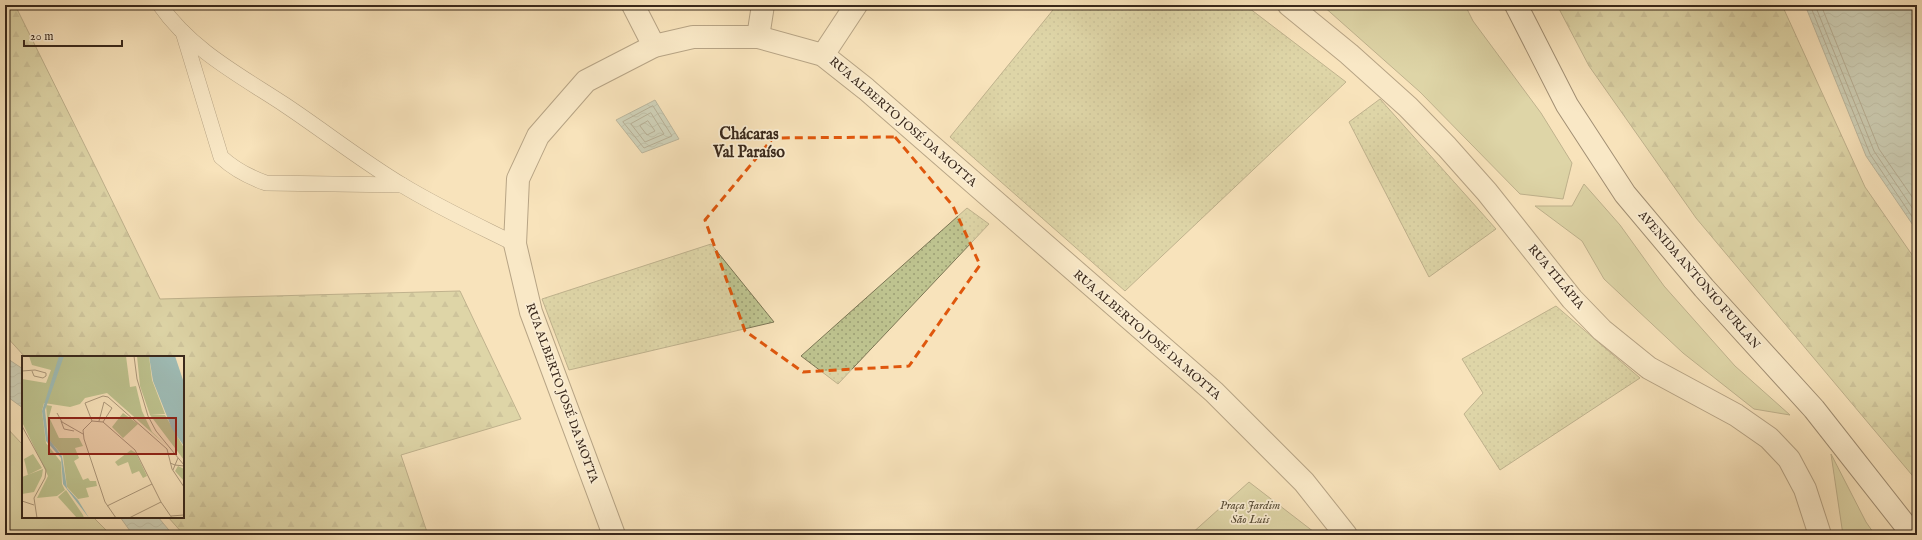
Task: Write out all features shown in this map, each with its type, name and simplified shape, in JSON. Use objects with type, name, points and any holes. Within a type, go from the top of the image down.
[{"type":"street","points":[[633,5],[654,46]]},
{"type":"street","points":[[758,37],[763,5]]},
{"type":"street","points":[[823,55],[856,5]]},
{"type":"street","name":"RUA TILÁPIA","points":[[1289,5],[1355,59],[1408,107],[1447,146],[1487,192],[1572,299],[1602,330],[1649,368],[1736,415],[1769,438],[1789,459],[1802,483],[1820,535]]},
{"type":"street","name":"AVENIDA ANTONIO FURLAN","points":[[1516,5],[1567,105],[1625,194],[1704,288],[1814,409],[1913,535]]},
{"type":"street","name":"RUA ALBERTO JOSÉ DA MOTTA","points":[[614,535],[531,312],[515,244],[518,179],[538,136],[586,81],[654,46],[693,37],[758,37],[823,55],[866,89],[1214,392],[1304,482],[1346,535]]},
{"type":"lane","points":[[160,5],[201,49],[225,66],[402,185],[515,244]]},
{"type":"lane","points":[[183,31],[221,157],[231,166],[249,178],[266,183],[402,185]]},
{"type":"highlighted area","points":[[895,137],[953,206],[980,265],[909,366],[803,372],[745,331],[705,220],[773,138]]},
{"type":"green space","points":[[5,5],[15,5],[160,299],[460,291],[521,419],[401,455],[428,535],[184,535],[169,518],[184,518],[184,356],[24,356],[5,335]]},
{"type":"green space","points":[[1057,5],[1245,5],[1346,82],[1125,291],[950,137]]},
{"type":"green space","points":[[1322,5],[1465,5],[1473,21],[1541,113],[1572,163],[1563,199],[1520,194],[1420,92]]},
{"type":"green space","points":[[1557,5],[1782,5],[1865,187],[1917,262],[1917,481],[1696,218],[1589,66]]},
{"type":"green space","points":[[1380,99],[1496,229],[1429,277],[1349,122]]},
{"type":"green space","points":[[1584,184],[1620,225],[1664,286],[1735,366],[1790,415],[1754,409],[1683,353],[1604,279],[1582,241],[1535,206],[1572,206]]},
{"type":"green space","points":[[967,208],[989,224],[838,384],[801,356]]},
{"type":"green space","points":[[711,244],[774,322],[569,370],[542,299]]},
{"type":"green space","points":[[1556,306],[1640,378],[1500,470],[1464,414],[1483,393],[1462,359]]},
{"type":"green space","points":[[5,426],[22,444],[22,518],[94,518],[111,535],[5,535]]},
{"type":"green space","points":[[1831,454],[1866,522],[1875,535],[1843,535]]},
{"type":"green space","name":"Praça Jardim São Luis","points":[[1249,482],[1314,532],[1315,535],[1190,535]]},
{"type":"water","points":[[1805,5],[1917,5],[1917,231],[1866,156]]},
{"type":"water","points":[[655,100],[679,139],[642,153],[616,120]]},
{"type":"water","points":[[5,357],[22,368],[22,407],[5,395]]},
{"type":"water","points":[[121,518],[159,518],[173,535],[133,535]]},
{"type":"district","name":"Chácaras Val Paraíso","points":[[749,144]]}]
